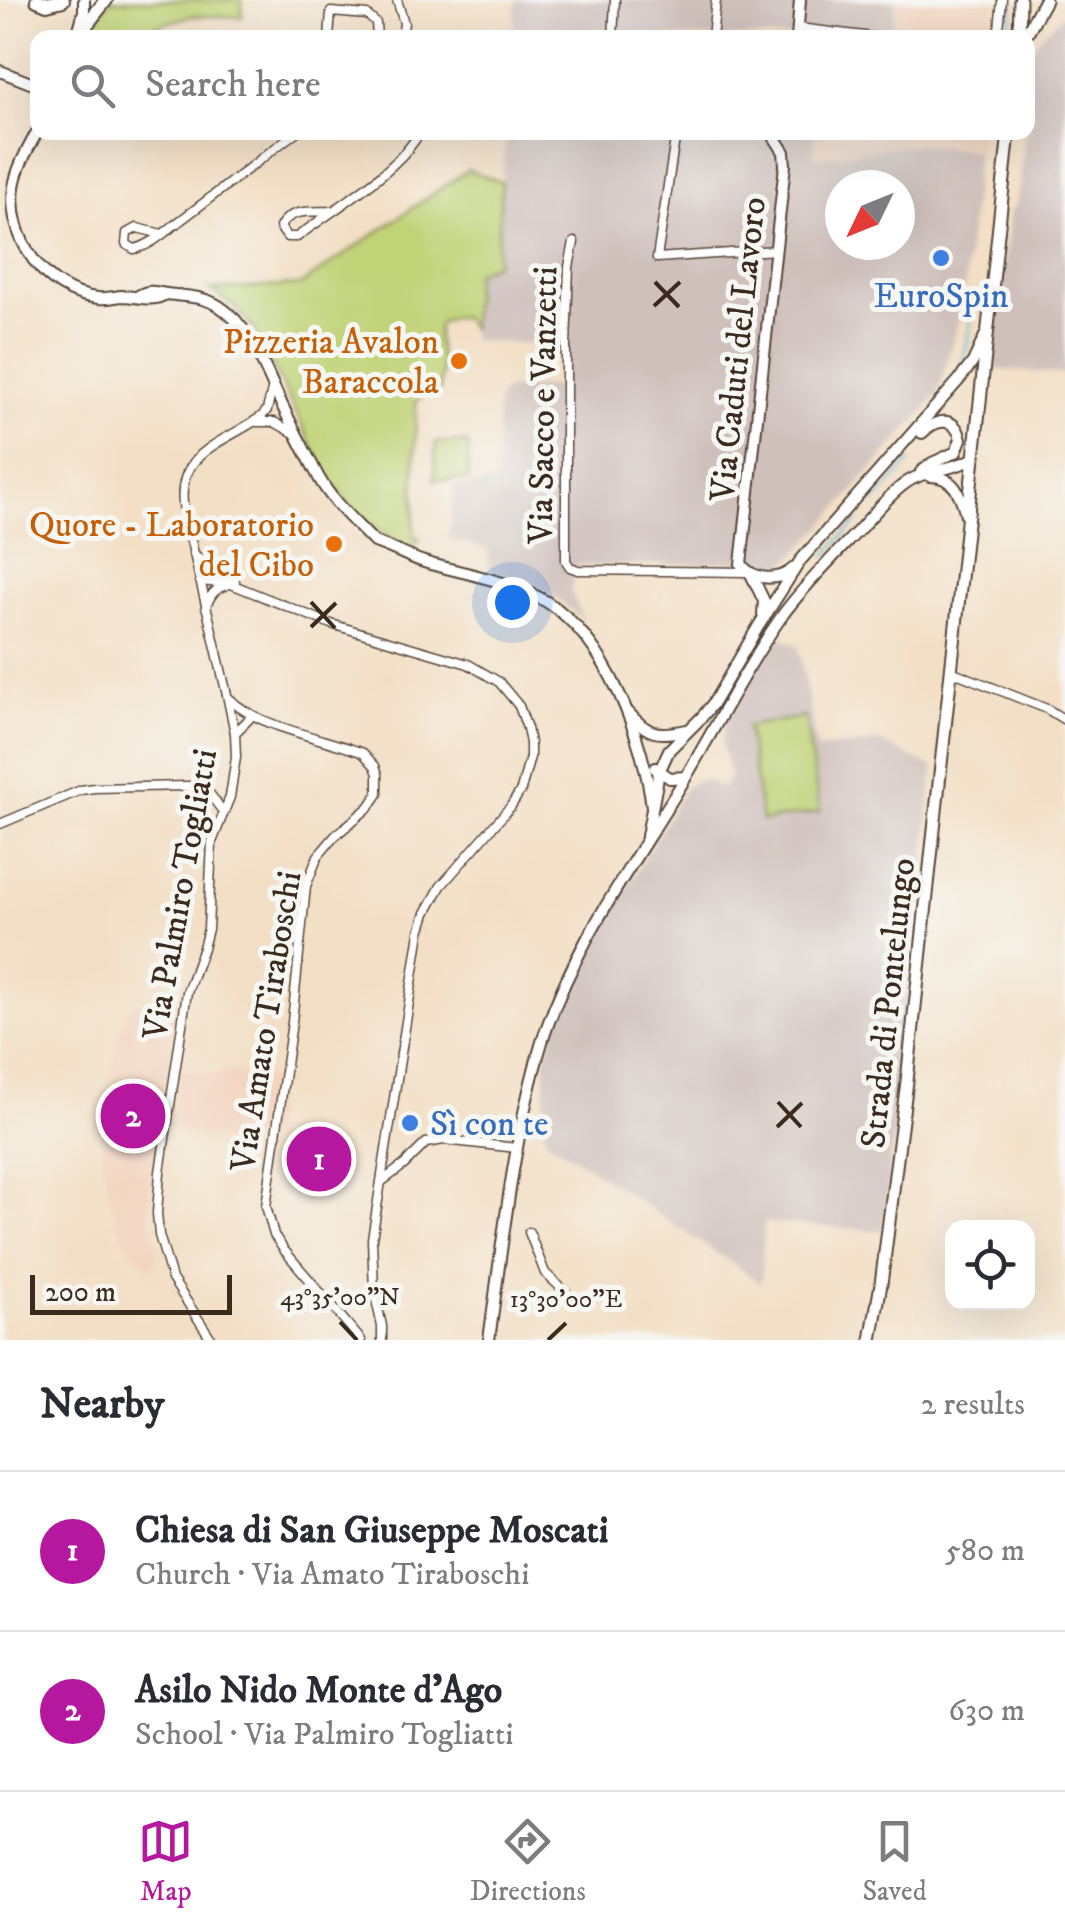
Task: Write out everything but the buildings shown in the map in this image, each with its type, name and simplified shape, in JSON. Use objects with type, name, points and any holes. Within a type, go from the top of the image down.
[{"type":"highway","points":[[37,0],[47,4],[63,0]]},
{"type":"highway","points":[[82,30],[106,0]]},
{"type":"main road","points":[[1020,0],[1022,30]]},
{"type":"main road","points":[[1027,30],[1045,0]]},
{"type":"main road","name":"Strada di Pontelungo","points":[[871,1340],[902,1124],[1004,140]]},
{"type":"street","points":[[79,30],[84,0]]},
{"type":"street","points":[[397,0],[403,30]]},
{"type":"street","points":[[613,30],[615,0]]},
{"type":"street","points":[[713,30],[716,0]]},
{"type":"street","points":[[798,30],[800,0]]},
{"type":"street","points":[[999,30],[1002,0]]},
{"type":"street","points":[[329,30],[330,12],[367,15],[376,30]]},
{"type":"street","points":[[0,71],[30,85]]},
{"type":"street","points":[[34,140],[15,182],[13,199],[18,232],[36,263],[50,277],[78,293],[99,298],[138,296],[147,300],[166,294],[199,297],[232,316],[248,338],[297,436],[340,508],[367,532],[377,534],[386,545],[407,556],[516,588],[547,602],[574,624],[599,655],[623,707],[648,776],[652,807]]},
{"type":"street","points":[[162,234],[285,140]]},
{"type":"street","points":[[331,211],[296,212],[282,221],[280,227],[292,238],[331,211],[404,156],[415,140]]},
{"type":"street","points":[[675,140],[657,258],[776,250]]},
{"type":"street","name":"Via Caduti del Lavoro","points":[[749,573],[741,564],[785,164],[780,140]]},
{"type":"street","name":"Via Sacco e Vanzetti","points":[[574,242],[566,346],[566,561],[570,567],[749,573],[778,578],[800,561]]},
{"type":"street","points":[[646,841],[660,772],[670,750],[714,702],[800,561],[960,380],[986,335]]},
{"type":"street","points":[[258,420],[267,410],[273,386]]},
{"type":"street","name":"Via Palmiro Togliatti","points":[[212,1340],[172,1279],[158,1234],[157,1197],[187,992],[208,929],[212,842],[234,775],[231,714],[182,498],[185,474],[201,453],[284,408]]},
{"type":"street","points":[[258,420],[274,422],[297,436]]},
{"type":"street","points":[[488,1340],[516,1148],[543,1040],[560,992],[786,610],[901,486],[932,463],[956,452],[960,434],[950,422],[937,421],[901,448]]},
{"type":"street","points":[[914,477],[973,459]]},
{"type":"street","points":[[914,477],[938,476],[949,482],[957,489],[966,517]]},
{"type":"street","points":[[193,553],[247,589]]},
{"type":"street","points":[[749,573],[764,602],[758,627]]},
{"type":"street","points":[[200,581],[206,574],[224,575]]},
{"type":"street","points":[[200,581],[247,589],[331,624],[468,664],[499,682],[512,696],[527,728],[530,758],[521,790],[441,886],[420,932],[375,1210],[371,1263],[382,1340]]},
{"type":"street","points":[[206,606],[211,594],[230,584]]},
{"type":"street","points":[[951,671],[1065,720]]},
{"type":"street","name":"Via Amato Tiraboschi","points":[[227,695],[246,715],[364,753],[378,774],[380,786],[375,800],[318,856],[306,886],[266,1206],[274,1236],[361,1340]]},
{"type":"street","points":[[623,707],[639,724],[658,735],[688,730]]},
{"type":"street","points":[[231,714],[246,715],[234,733]]},
{"type":"street","points":[[641,752],[660,772],[675,779],[686,777]]},
{"type":"street","points":[[0,824],[94,788],[188,786],[209,793],[224,813]]},
{"type":"street","points":[[381,1182],[426,1143],[444,1140],[516,1148]]},
{"type":"street","points":[[529,1232],[546,1273],[570,1296]]},
{"type":"shaded area","points":[[516,0],[896,0],[893,30],[514,30]]},
{"type":"shaded area","points":[[896,0],[993,0],[990,30],[894,30]]},
{"type":"shaded area","points":[[1065,12],[1065,374],[988,369],[1024,140],[1035,140],[1038,39]]},
{"type":"shaded area","points":[[505,140],[815,140],[814,158],[919,144],[977,151],[963,305],[937,395],[787,562],[577,566],[571,591],[584,621],[554,596],[489,569],[488,549],[449,539],[454,487],[496,483],[498,401],[506,390],[560,385],[561,343],[471,340],[475,272],[496,263]]},
{"type":"shaded area","points":[[814,140],[978,140],[977,151],[919,144],[813,158]]},
{"type":"shaded area","points":[[778,635],[799,646],[817,749],[880,742],[934,768],[883,1231],[764,1222],[761,1283],[545,1138],[545,1058],[569,987],[686,787],[698,780],[722,788],[731,778],[722,745],[726,718]]},
{"type":"shaded area","points":[[140,1003],[176,1011],[149,1199],[158,1260],[150,1268],[130,1249],[118,1224],[102,1153],[117,1037],[128,1009]]},
{"type":"shaded area","points":[[179,1069],[279,1080],[270,1137],[229,1131],[227,1139],[170,1131]]},
{"type":"green space","points":[[110,0],[242,0],[242,17],[191,16],[142,30],[98,30],[93,23]]},
{"type":"green space","points":[[468,170],[502,182],[496,263],[475,273],[471,329],[459,317],[438,325],[440,391],[426,392],[416,403],[414,537],[419,542],[412,548],[372,526],[344,498],[321,463],[255,332],[236,308],[210,290],[300,285]]},
{"type":"green space","points":[[436,442],[468,443],[468,480],[434,480]]},
{"type":"green space","points":[[805,717],[820,812],[762,821],[747,726]]},
{"type":"waterway","points":[[1010,30],[1013,0]]},
{"type":"waterway","points":[[959,373],[972,308]]},
{"type":"waterway","points":[[873,504],[910,462]]},
{"type":"waterway","points":[[825,556],[859,519]]},
{"type":"place","name":"EuroSpin","points":[[941,258]]},
{"type":"place","name":"Pizzeria Avalon Baraccola","points":[[459,361]]},
{"type":"place","name":"Quore - Laboratorio del Cibo","points":[[334,544]]},
{"type":"place","name":"Asilo Nido Monte d'Ago","points":[[133,1116]]},
{"type":"place","name":"Sì con te","points":[[410,1123]]},
{"type":"place","name":"Chiesa di San Giuseppe Moscati","points":[[319,1159]]}]
